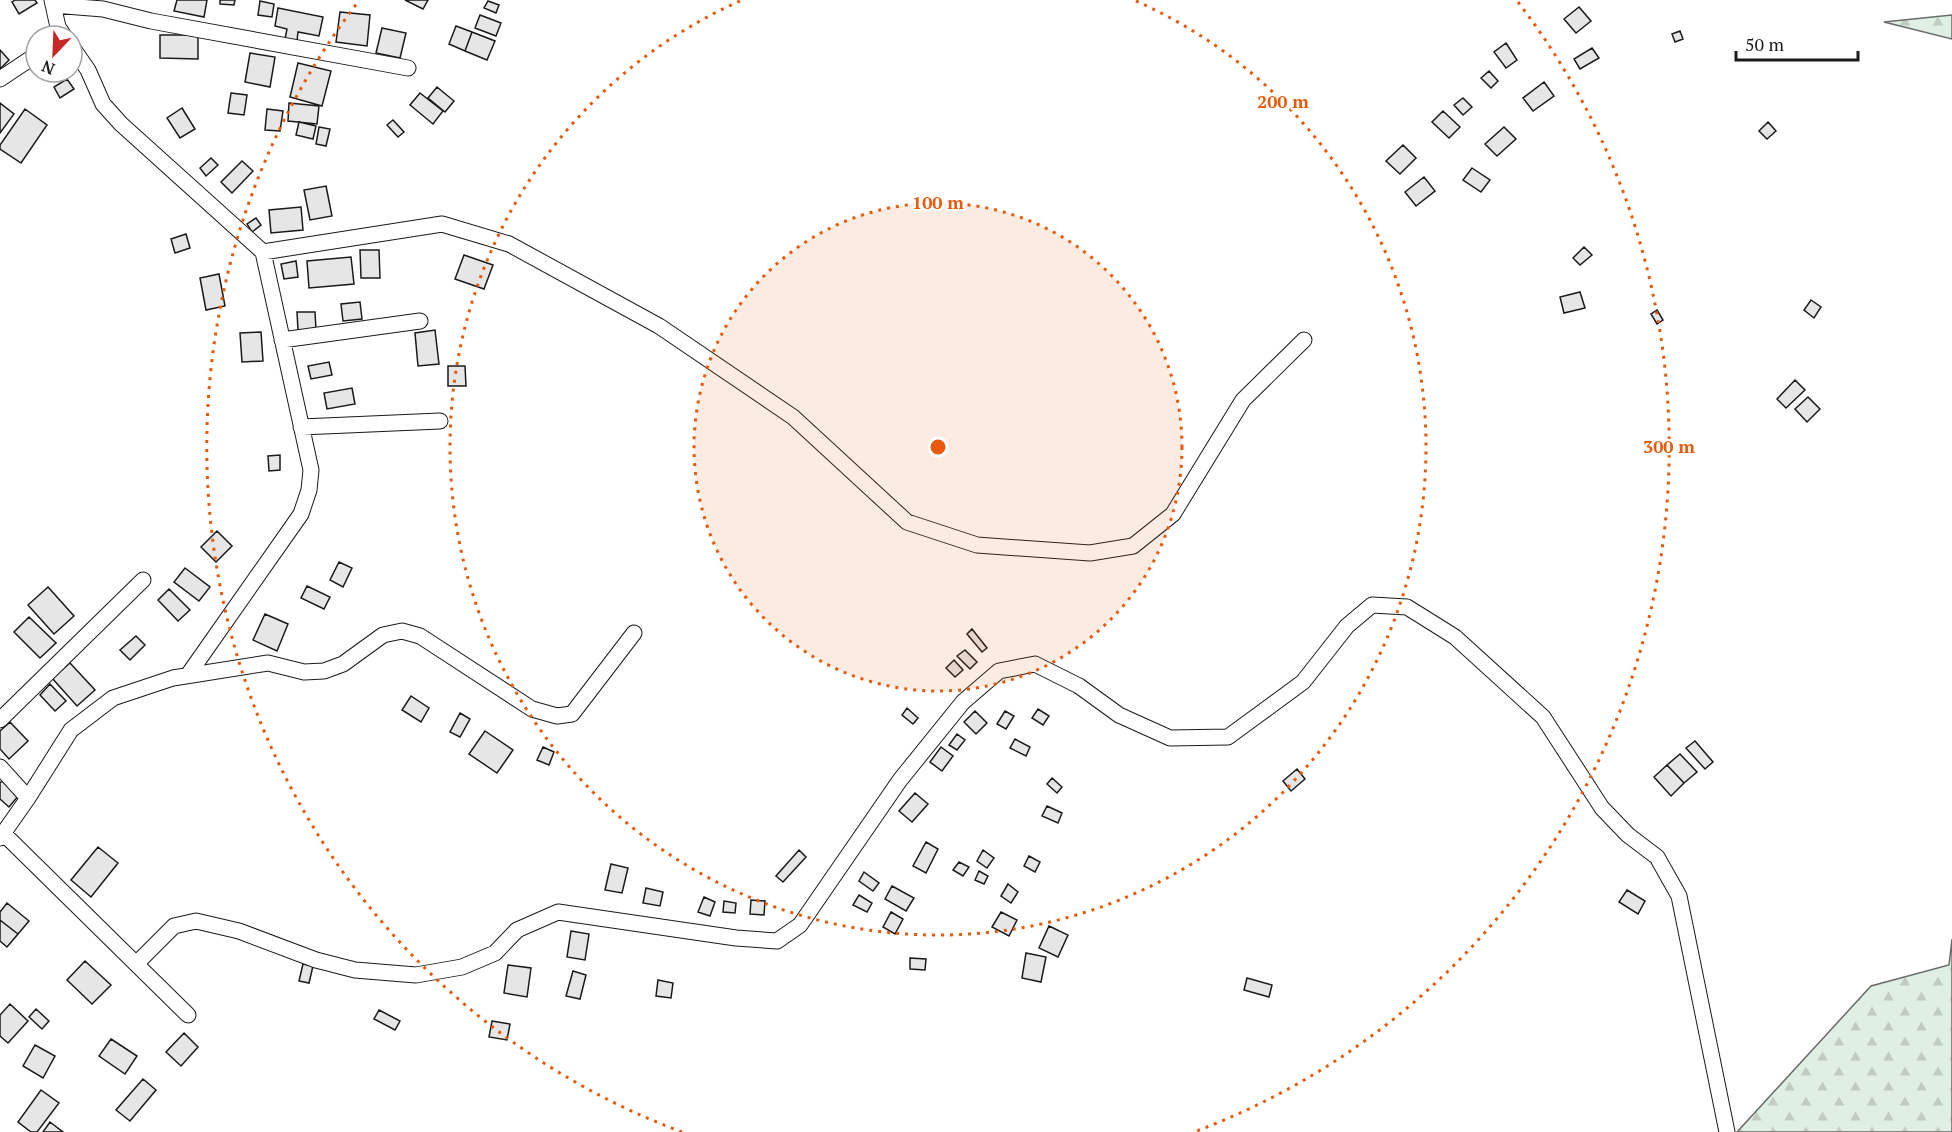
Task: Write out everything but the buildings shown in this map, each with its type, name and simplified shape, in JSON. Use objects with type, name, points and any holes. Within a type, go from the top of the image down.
[{"type":"street","points":[[57,24],[52,2],[103,9],[151,21],[408,68]]},
{"type":"street","points":[[0,79],[24,63]]},
{"type":"street","points":[[84,64],[104,104],[121,124],[263,252],[311,470],[309,490],[301,514],[188,675]]},
{"type":"street","points":[[263,252],[442,224],[509,244],[659,326],[784,411],[907,522],[977,545],[1090,553],[1133,546],[1173,514],[1243,400],[1304,340]]},
{"type":"street","points":[[282,340],[420,321]]},
{"type":"street","points":[[301,427],[440,421]]},
{"type":"street","points":[[0,720],[143,580]]},
{"type":"street","points":[[136,964],[174,926],[196,921],[239,931],[316,960],[356,970],[416,975],[462,967],[495,953],[517,930],[558,912],[736,938],[777,941],[800,925],[900,780],[963,702],[999,671],[1035,664],[1079,686],[1119,715],[1170,738],[1227,736],[1302,682],[1347,626],[1372,605],[1407,607],[1455,637],[1543,717],[1602,808],[1628,835],[1657,857],[1679,896],[1728,1132]]},
{"type":"street","points":[[188,1015],[2,836],[71,730],[92,712],[113,698],[188,675],[268,663],[304,672],[324,671],[343,664],[383,635],[402,631],[420,636],[532,709],[557,716],[572,714],[634,633]]},
{"type":"street","points":[[0,767],[28,798]]},
{"type":"green space","points":[[1952,15],[1952,39],[1884,22]]},
{"type":"green space","points":[[1952,939],[1952,1132],[1737,1132],[1871,986],[1949,965]]}]
